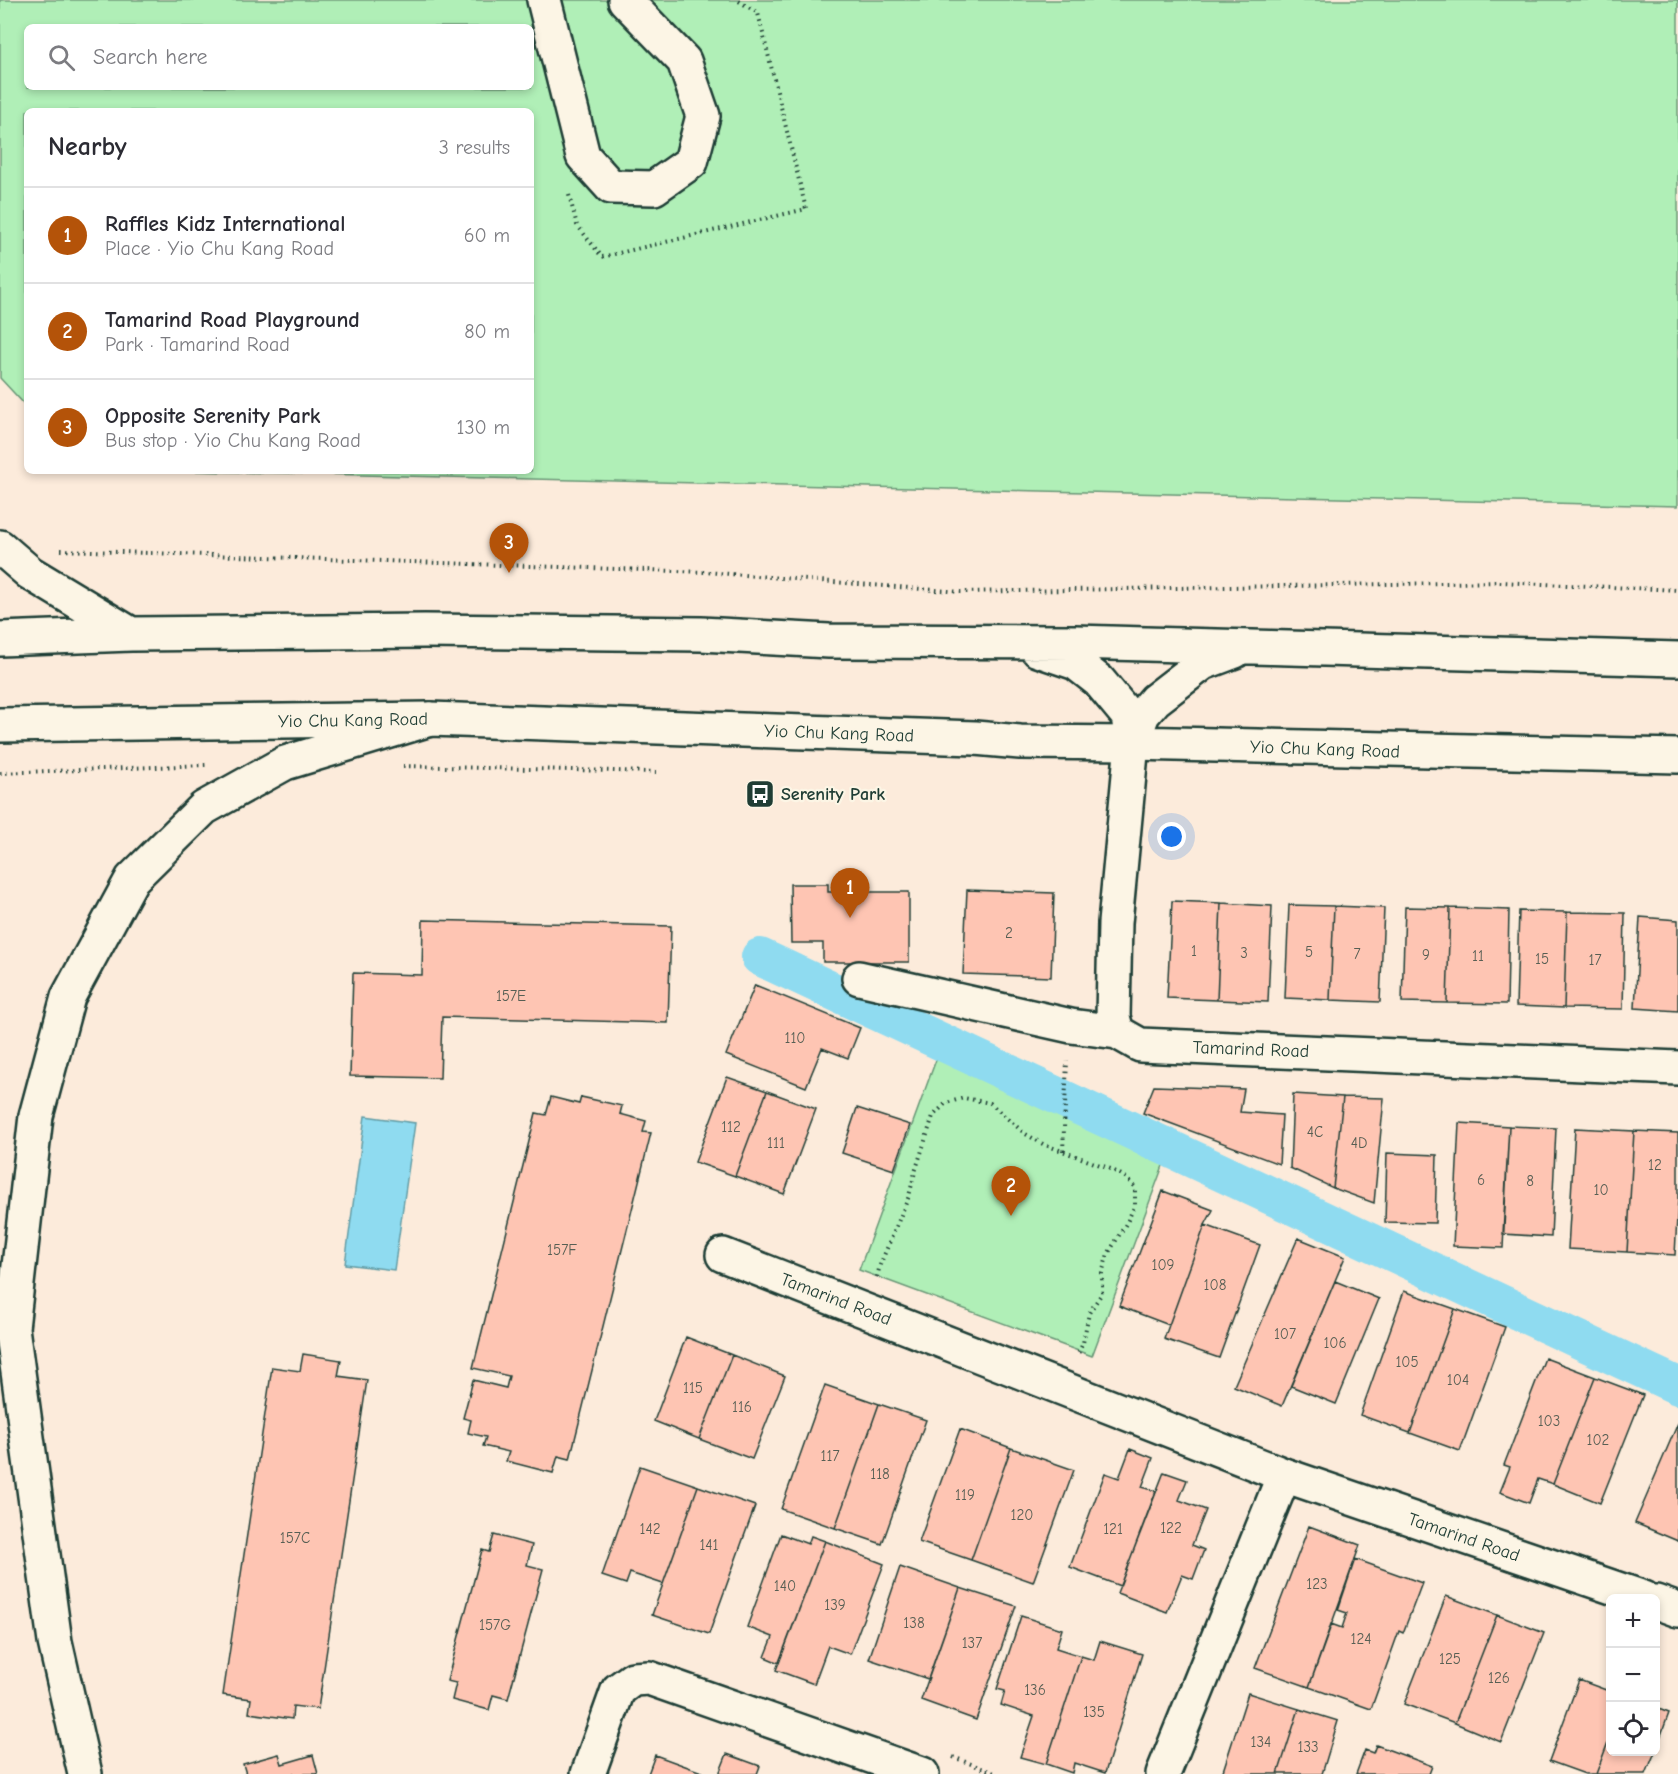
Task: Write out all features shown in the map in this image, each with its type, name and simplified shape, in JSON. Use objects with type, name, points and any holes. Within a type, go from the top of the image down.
[{"type":"main road","points":[[544,0],[583,156],[611,187],[654,188],[692,162],[704,116],[684,61],[625,0]]},
{"type":"main road","points":[[0,547],[30,573],[131,634]]},
{"type":"main road","points":[[0,639],[131,634],[581,632],[701,634],[829,641],[1008,641],[1678,659]]},
{"type":"main road","points":[[1008,641],[1076,663],[1099,681],[1128,716],[1132,743],[1115,923],[1113,1017],[1117,1032]]},
{"type":"main road","points":[[1132,743],[1143,714],[1155,700],[1203,663],[1246,647]]},
{"type":"main road","points":[[12,1328],[36,1116],[68,998],[132,879],[204,808],[285,763],[430,719]]},
{"type":"main road","name":"Yio Chu Kang Road","points":[[0,725],[430,719],[975,738],[1020,742],[1678,756]]},
{"type":"main road","name":"Tamarind Road","points":[[860,978],[1071,1026],[1117,1032],[1140,1045],[1678,1068]]},
{"type":"main road","name":"Tamarind Road","points":[[723,1255],[1284,1475],[1629,1594]]},
{"type":"main road","points":[[0,1271],[12,1328],[55,1642],[84,1774]]},
{"type":"main road","points":[[1163,1774],[1284,1475]]},
{"type":"main road","points":[[1660,1603],[1678,1610]]},
{"type":"main road","points":[[588,1774],[618,1690],[633,1679],[649,1678],[922,1774]]},
{"type":"path","points":[[60,550],[705,572],[961,592],[1499,582],[1678,590]]},
{"type":"path","points":[[1063,1151],[1067,1062]]},
{"type":"path","points":[[876,1280],[909,1196],[933,1116],[946,1103],[964,1098],[990,1103],[1024,1133],[1043,1144],[1111,1169],[1125,1177],[1135,1187],[1135,1205],[1108,1254],[1102,1273],[1102,1293],[1089,1313],[1083,1343],[1077,1356]]},
{"type":"green space","points":[[0,0],[1678,0],[1678,506],[317,474],[534,474],[534,108],[24,108],[24,404],[0,378]]},
{"type":"green space","points":[[937,1057],[1164,1163],[1092,1356],[859,1270]]},
{"type":"water","points":[[365,1116],[415,1123],[394,1270],[345,1264]]},
{"type":"building","points":[[790,884],[828,884],[828,892],[909,892],[909,962],[823,962],[823,943],[791,943]]},
{"type":"building","points":[[967,890],[1054,893],[1051,977],[963,974]]},
{"type":"building","points":[[1172,901],[1221,903],[1217,1000],[1167,998]]},
{"type":"building","points":[[1221,903],[1272,906],[1268,1002],[1217,1000]]},
{"type":"building","points":[[1289,905],[1334,906],[1330,1000],[1285,998]]},
{"type":"building","points":[[1334,906],[1384,908],[1380,1002],[1330,1000]]},
{"type":"building","points":[[1405,907],[1450,908],[1447,1003],[1402,1002]]},
{"type":"building","points":[[1450,908],[1509,910],[1507,1004],[1447,1003]]},
{"type":"building","points":[[1519,911],[1567,912],[1564,1008],[1516,1006]]},
{"type":"building","points":[[1567,912],[1625,913],[1623,1009],[1564,1008]]},
{"type":"building","points":[[1640,917],[1678,920],[1678,1011],[1635,1008]]},
{"type":"building","points":[[423,920],[671,926],[668,1023],[442,1017],[440,1078],[350,1076],[353,973],[422,975]]},
{"type":"building","points":[[755,985],[860,1028],[848,1058],[822,1048],[806,1087],[726,1055]]},
{"type":"building","points":[[727,1077],[767,1091],[735,1176],[695,1162]]},
{"type":"building","points":[[1154,1086],[1244,1089],[1240,1112],[1282,1115],[1279,1164],[1143,1113]]},
{"type":"building","points":[[767,1091],[816,1109],[784,1194],[735,1176]]},
{"type":"building","points":[[1293,1094],[1343,1097],[1333,1188],[1290,1168]]},
{"type":"building","points":[[551,1097],[579,1104],[581,1097],[622,1106],[620,1114],[646,1121],[643,1132],[651,1133],[570,1459],[558,1456],[553,1473],[506,1461],[509,1452],[483,1446],[486,1437],[468,1433],[471,1420],[463,1418],[473,1380],[506,1388],[509,1376],[473,1368],[536,1113],[546,1115]]},
{"type":"building","points":[[1343,1097],[1384,1098],[1374,1203],[1333,1188]]},
{"type":"building","points":[[857,1108],[910,1125],[894,1170],[842,1153]]},
{"type":"building","points":[[1459,1123],[1509,1126],[1503,1248],[1453,1246]]},
{"type":"building","points":[[1509,1126],[1556,1128],[1551,1237],[1503,1234]]},
{"type":"building","points":[[1575,1128],[1634,1131],[1627,1252],[1568,1249]]},
{"type":"building","points":[[1634,1131],[1678,1133],[1675,1255],[1627,1252]]},
{"type":"building","points":[[1387,1153],[1437,1155],[1435,1223],[1385,1222]]},
{"type":"building","points":[[1163,1191],[1213,1210],[1205,1225],[1169,1325],[1119,1306]]},
{"type":"building","points":[[1205,1225],[1260,1245],[1219,1358],[1164,1339]]},
{"type":"building","points":[[1298,1238],[1345,1257],[1282,1406],[1234,1386]]},
{"type":"building","points":[[1335,1281],[1379,1299],[1336,1404],[1291,1386]]},
{"type":"building","points":[[1404,1291],[1455,1309],[1410,1433],[1360,1415]]},
{"type":"building","points":[[1455,1309],[1505,1327],[1460,1451],[1410,1433]]},
{"type":"building","points":[[686,1337],[732,1355],[699,1439],[654,1421]]},
{"type":"building","points":[[303,1354],[341,1360],[338,1376],[367,1380],[318,1709],[293,1706],[292,1719],[249,1713],[251,1699],[223,1695],[272,1367],[300,1371]]},
{"type":"building","points":[[732,1355],[785,1376],[752,1459],[699,1439]]},
{"type":"building","points":[[1545,1358],[1595,1377],[1553,1484],[1538,1479],[1529,1503],[1500,1492],[1510,1467],[1504,1465]]},
{"type":"building","points":[[1595,1377],[1643,1395],[1600,1503],[1553,1484]]},
{"type":"building","points":[[825,1385],[879,1404],[835,1528],[781,1509]]},
{"type":"building","points":[[879,1404],[926,1420],[882,1544],[835,1528]]},
{"type":"building","points":[[1678,1423],[1678,1541],[1635,1523]]},
{"type":"building","points":[[960,1429],[1011,1448],[971,1560],[919,1542]]},
{"type":"building","points":[[1011,1448],[1074,1470],[1033,1582],[971,1560]]},
{"type":"building","points":[[1130,1449],[1153,1458],[1142,1487],[1156,1491],[1120,1586],[1070,1567],[1105,1473],[1119,1478]]},
{"type":"building","points":[[640,1466],[698,1486],[663,1584],[630,1573],[626,1584],[602,1576]]},
{"type":"building","points":[[1164,1472],[1187,1480],[1179,1500],[1206,1510],[1192,1545],[1204,1550],[1193,1579],[1182,1575],[1167,1612],[1117,1593]]},
{"type":"building","points":[[698,1486],[755,1506],[709,1634],[652,1615]]},
{"type":"building","points":[[1309,1526],[1360,1545],[1309,1687],[1255,1668]]},
{"type":"building","points":[[781,1534],[808,1544],[811,1536],[825,1541],[779,1663],[765,1657],[773,1637],[747,1627]]},
{"type":"building","points":[[494,1535],[532,1545],[527,1565],[543,1569],[508,1699],[493,1695],[489,1710],[452,1700],[456,1683],[447,1681],[482,1550],[489,1552]]},
{"type":"building","points":[[825,1541],[884,1564],[850,1654],[828,1646],[814,1684],[776,1670]]},
{"type":"building","points":[[1355,1559],[1422,1583],[1403,1633],[1399,1631],[1371,1709],[1309,1687],[1331,1624],[1342,1628],[1347,1613],[1338,1610]]},
{"type":"building","points":[[900,1567],[960,1588],[928,1679],[869,1659]]},
{"type":"building","points":[[960,1588],[1016,1606],[976,1720],[921,1700]]},
{"type":"building","points":[[1446,1596],[1497,1615],[1455,1723],[1404,1704]]},
{"type":"building","points":[[1497,1615],[1544,1633],[1501,1742],[1455,1723]]},
{"type":"building","points":[[1021,1616],[1062,1629],[1056,1648],[1081,1656],[1046,1764],[1020,1757],[1034,1716],[1001,1705],[1005,1691],[997,1689]]},
{"type":"building","points":[[1100,1641],[1142,1654],[1105,1773],[1074,1763],[1072,1773],[1046,1764],[1081,1656],[1094,1660]]},
{"type":"building","points":[[1579,1680],[1606,1690],[1606,1748],[1596,1774],[1585,1774],[1549,1761]]},
{"type":"building","points":[[1248,1693],[1299,1709],[1278,1774],[1222,1774]]},
{"type":"building","points":[[1299,1709],[1338,1721],[1322,1774],[1278,1774]]},
{"type":"building","points":[[1660,1710],[1669,1713],[1660,1738]]},
{"type":"building","points":[[1376,1745],[1432,1766],[1429,1774],[1356,1774],[1365,1750],[1373,1753]]},
{"type":"building","points":[[1606,1748],[1606,1756],[1653,1756],[1646,1774],[1596,1774]]},
{"type":"building","points":[[279,1754],[282,1764],[313,1755],[318,1774],[246,1774],[243,1764]]},
{"type":"building","points":[[727,1754],[760,1766],[757,1774],[719,1774]]},
{"type":"building","points":[[655,1755],[707,1774],[648,1774]]},
{"type":"waterway","points":[[760,957],[1678,1386]]},
{"type":"place","name":"Opposite Serenity Park","points":[[509,573]]},
{"type":"place","name":"Serenity Park","points":[[760,794]]},
{"type":"place","name":"Raffles Kidz International","points":[[850,918]]},
{"type":"place","name":"Tamarind Road Playground","points":[[1011,1216]]}]
